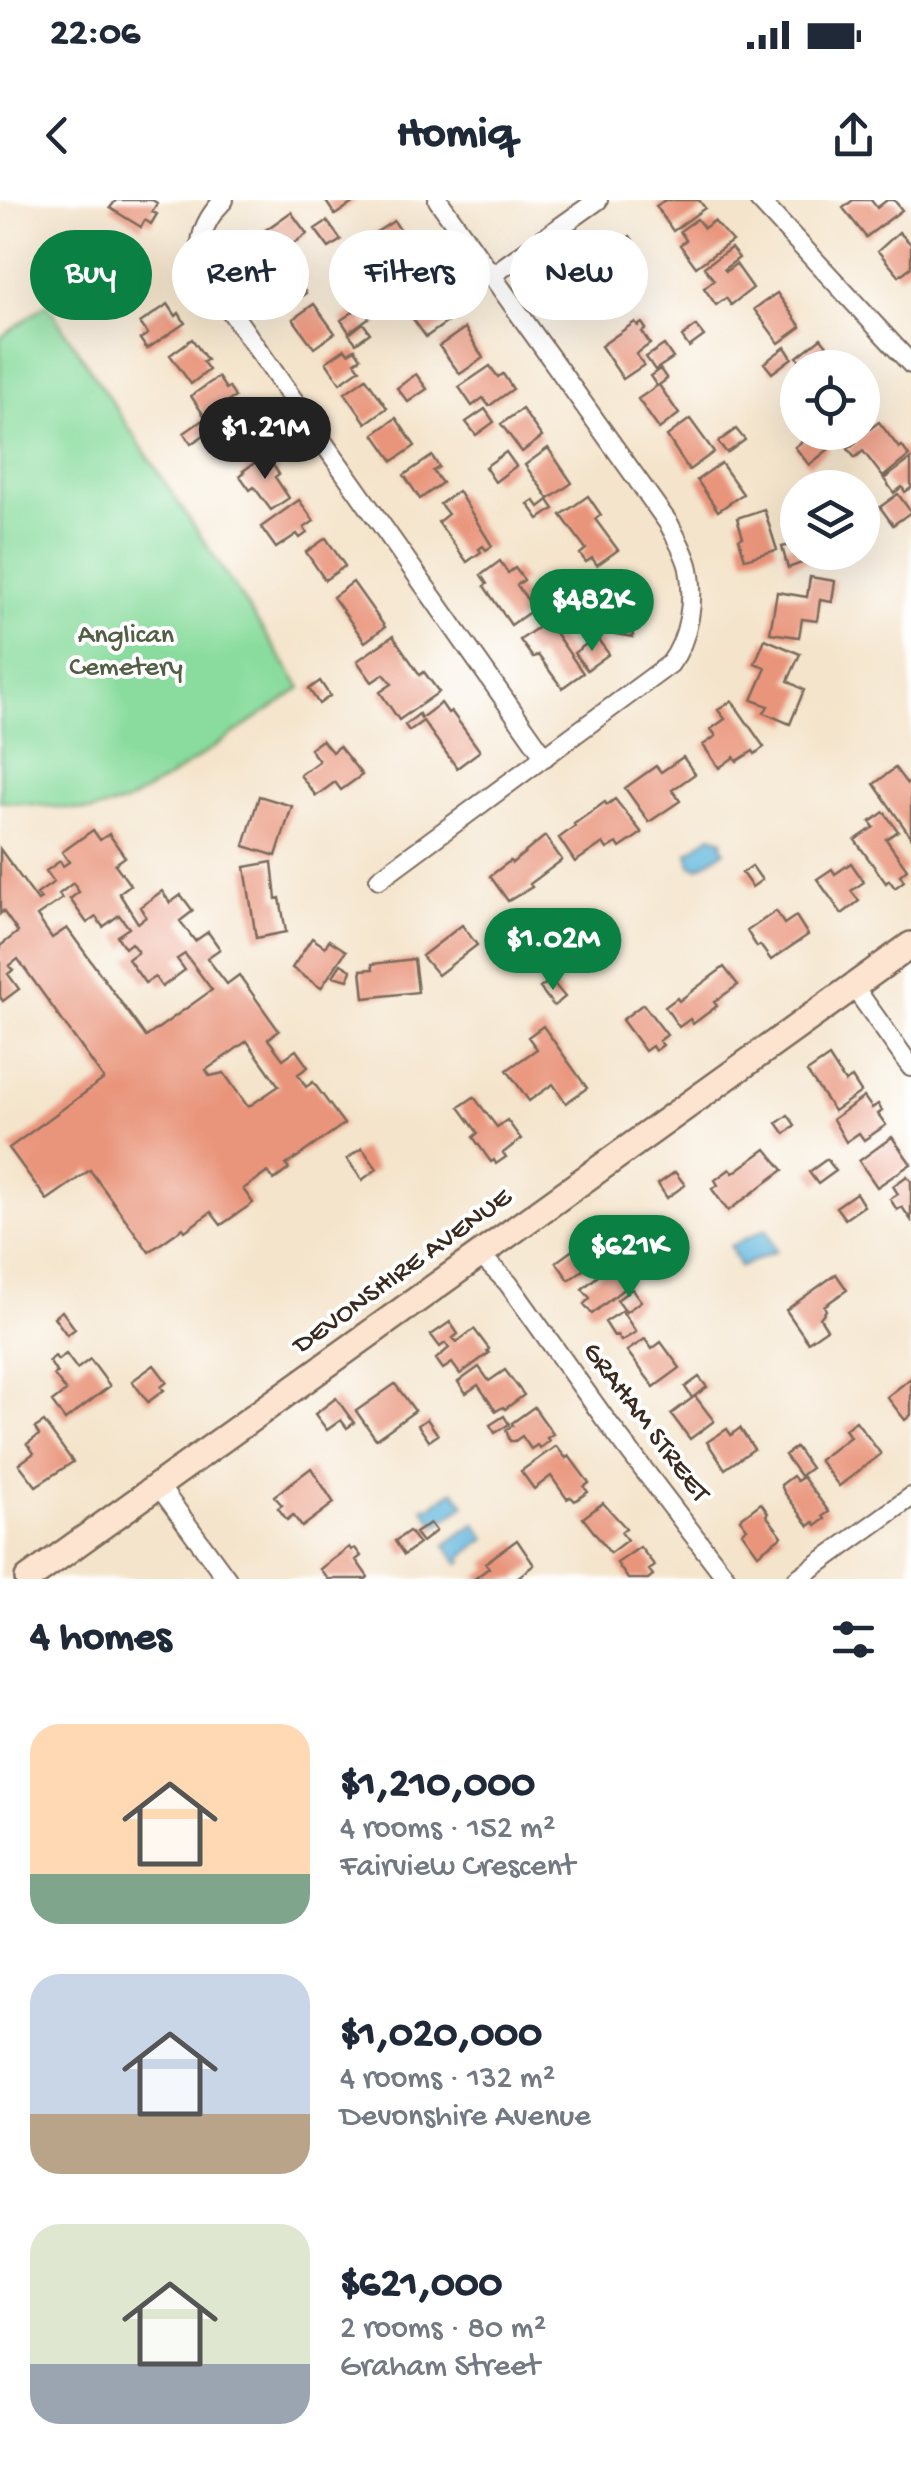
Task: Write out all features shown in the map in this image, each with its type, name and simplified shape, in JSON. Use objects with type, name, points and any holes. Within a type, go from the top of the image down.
[{"type":"main road","name":"DEVONSHIRE AVENUE","points":[[28,1579],[911,945]]},
{"type":"street","points":[[224,200],[202,228],[199,242],[206,276],[546,757]]},
{"type":"street","points":[[378,879],[670,664],[687,624],[690,604],[689,568],[669,524],[438,200]]},
{"type":"street","points":[[491,276],[598,200]]},
{"type":"street","points":[[760,200],[911,364]]},
{"type":"street","points":[[854,987],[911,1067]]},
{"type":"street","name":"GRAHAM STREET","points":[[479,1254],[508,1283],[727,1579]]},
{"type":"street","points":[[158,1485],[228,1579]]},
{"type":"street","points":[[797,1579],[911,1497]]},
{"type":"green space","name":"Anglican Cemetery","points":[[30,316],[30,320],[58,320],[301,688],[167,779],[125,803],[92,811],[0,801],[0,338]]},
{"type":"water","points":[[711,835],[723,840],[725,851],[698,868],[691,865],[688,853]]},
{"type":"water","points":[[766,1229],[776,1251],[740,1267],[730,1246]]},
{"type":"water","points":[[454,1490],[465,1505],[436,1526],[423,1508],[429,1508]]},
{"type":"water","points":[[475,1523],[486,1539],[461,1557],[463,1561],[459,1564],[445,1545]]},
{"type":"building","points":[[116,200],[152,200],[157,203],[152,212],[157,214],[151,224],[145,220],[141,227],[110,208]]},
{"type":"building","points":[[325,200],[357,200],[335,215]]},
{"type":"building","points":[[665,200],[699,200],[705,208],[673,231],[656,206]]},
{"type":"building","points":[[853,200],[871,200],[877,208],[894,200],[902,210],[866,237],[843,208]]},
{"type":"building","points":[[291,212],[304,230],[266,230]]},
{"type":"building","points":[[697,219],[704,228],[714,221],[732,241],[696,267],[680,245],[686,240],[680,231]]},
{"type":"building","points":[[327,221],[334,230],[329,230],[329,248],[315,229]]},
{"type":"building","points":[[394,221],[400,230],[380,230]]},
{"type":"building","points":[[899,232],[911,244],[911,267],[899,276],[878,251]]},
{"type":"building","points":[[731,248],[739,258],[724,269],[736,264],[753,288],[731,305],[726,298],[716,305],[704,288],[714,280],[704,267]]},
{"type":"building","points":[[777,293],[801,327],[779,343],[754,309]]},
{"type":"building","points":[[168,304],[172,320],[185,323],[147,349],[140,339],[148,334],[140,323],[152,320],[152,315]]},
{"type":"building","points":[[314,304],[335,333],[314,348],[294,320],[309,320],[309,308]]},
{"type":"building","points":[[341,320],[366,320],[349,332]]},
{"type":"building","points":[[414,320],[450,320],[426,337]]},
{"type":"building","points":[[635,322],[638,326],[642,323],[646,329],[642,332],[650,344],[636,354],[644,365],[623,379],[601,346]]},
{"type":"building","points":[[363,323],[370,333],[356,343],[349,334]]},
{"type":"building","points":[[696,326],[704,336],[689,347],[682,337]]},
{"type":"building","points":[[465,328],[483,358],[460,374],[439,346]]},
{"type":"building","points":[[821,338],[830,350],[806,350]]},
{"type":"building","points":[[192,339],[207,360],[203,362],[209,370],[191,384],[170,355]]},
{"type":"building","points":[[664,345],[673,358],[655,370],[646,357]]},
{"type":"building","points":[[345,349],[348,353],[355,349],[361,358],[355,362],[360,369],[340,383],[326,362]]},
{"type":"building","points":[[780,351],[780,367],[772,373],[764,363]]},
{"type":"building","points":[[490,366],[498,377],[503,374],[513,389],[489,406],[483,398],[472,406],[459,387]]},
{"type":"building","points":[[660,369],[667,379],[659,385],[679,414],[659,429],[638,399],[657,386],[650,376]]},
{"type":"building","points":[[416,374],[427,389],[408,402],[397,388]]},
{"type":"building","points":[[218,377],[235,397],[205,417],[191,396]]},
{"type":"building","points":[[366,378],[387,408],[366,423],[345,393]]},
{"type":"building","points":[[485,409],[494,422],[476,435],[466,422]]},
{"type":"building","points":[[522,409],[542,437],[522,452],[501,424]]},
{"type":"building","points":[[243,412],[264,441],[239,459],[218,430]]},
{"type":"building","points":[[207,417],[214,428],[191,444],[184,433]]},
{"type":"building","points":[[396,418],[415,446],[393,461],[374,434]]},
{"type":"building","points":[[690,419],[714,452],[689,470],[667,436]]},
{"type":"building","points":[[880,423],[909,456],[883,477],[863,451],[855,458],[849,450],[880,450]]},
{"type":"building","points":[[736,429],[745,440],[727,453],[718,442]]},
{"type":"building","points":[[548,448],[572,483],[549,499],[525,465]]},
{"type":"building","points":[[797,450],[828,450],[809,465]]},
{"type":"building","points":[[506,452],[516,466],[495,482],[485,467]]},
{"type":"building","points":[[266,455],[289,498],[271,510],[240,476]]},
{"type":"building","points":[[432,456],[439,467],[433,471],[442,483],[420,499],[404,475]]},
{"type":"building","points":[[911,459],[911,488],[905,492],[902,487],[894,493],[884,479]]},
{"type":"building","points":[[721,463],[743,494],[718,511],[697,480]]},
{"type":"building","points":[[458,491],[492,546],[486,550],[483,546],[467,562],[438,522],[448,514],[440,504]]},
{"type":"building","points":[[898,494],[911,512],[893,525],[880,507]]},
{"type":"building","points":[[588,496],[601,515],[595,519],[618,550],[597,565],[592,558],[586,562],[580,554],[586,549],[561,515]]},
{"type":"building","points":[[299,500],[314,521],[304,528],[307,533],[300,538],[297,534],[276,548],[261,527]]},
{"type":"building","points":[[534,500],[539,507],[548,500],[554,509],[539,519],[528,504]]},
{"type":"building","points":[[764,509],[777,550],[745,559],[737,518]]},
{"type":"building","points":[[326,538],[345,566],[325,580],[306,552]]},
{"type":"building","points":[[500,561],[508,573],[515,568],[524,580],[517,585],[534,609],[511,625],[484,586],[487,584],[481,575]]},
{"type":"building","points":[[614,570],[644,575],[633,637],[604,632]]},
{"type":"building","points":[[810,577],[835,581],[832,602],[820,600],[817,621],[802,619],[799,637],[770,633],[777,592],[807,597]]},
{"type":"building","points":[[353,582],[385,627],[365,642],[333,597]]},
{"type":"building","points":[[547,621],[583,673],[562,688],[538,655],[533,658],[520,640]]},
{"type":"building","points":[[393,636],[420,675],[424,672],[439,692],[399,720],[380,692],[392,684],[384,674],[372,682],[357,661]]},
{"type":"building","points":[[596,637],[609,654],[587,670],[574,653]]},
{"type":"building","points":[[765,639],[800,654],[788,681],[804,690],[790,724],[764,713],[768,706],[752,700],[766,668],[755,663]]},
{"type":"building","points":[[320,681],[330,696],[319,704],[309,689]]},
{"type":"building","points":[[732,701],[764,747],[737,761],[734,757],[719,768],[703,745],[716,736],[711,729],[725,719],[718,710]]},
{"type":"building","points":[[441,703],[480,751],[457,768],[423,721],[409,731],[405,725]]},
{"type":"building","points":[[322,740],[332,752],[339,746],[362,775],[341,790],[335,782],[316,796],[300,775],[319,761],[310,749]]},
{"type":"building","points":[[683,757],[695,774],[672,790],[680,801],[649,822],[625,788],[656,766],[661,772]]},
{"type":"building","points":[[895,768],[907,784],[911,781],[911,837],[874,784]]},
{"type":"building","points":[[259,796],[292,806],[276,856],[244,846]]},
{"type":"building","points":[[615,799],[642,833],[620,848],[617,843],[607,849],[603,843],[575,862],[559,838],[605,802],[607,805]]},
{"type":"building","points":[[884,812],[898,831],[886,839],[907,869],[900,875],[904,881],[895,888],[889,880],[886,883],[855,840],[874,827],[870,822]]},
{"type":"building","points":[[93,830],[100,840],[109,834],[125,857],[115,864],[130,885],[119,893],[138,923],[146,917],[140,907],[162,891],[170,903],[181,895],[193,911],[180,921],[195,941],[208,932],[220,949],[207,958],[227,984],[239,975],[279,1031],[268,1039],[283,1059],[296,1050],[308,1067],[298,1074],[306,1087],[313,1082],[344,1124],[286,1165],[289,1169],[274,1180],[268,1172],[243,1189],[253,1203],[221,1225],[211,1212],[149,1252],[90,1170],[47,1200],[9,1148],[104,1079],[18,959],[9,966],[13,970],[8,974],[19,989],[3,1001],[0,997],[0,946],[18,932],[3,911],[0,914],[0,849],[38,901],[41,899],[37,894],[54,882],[46,871],[60,861],[63,866],[69,862],[62,852]],"holes":[[[73,883],[79,892],[70,899],[87,923],[96,917],[103,927],[119,915],[129,928],[117,936],[125,948],[131,943],[138,952],[128,959],[145,983],[155,977],[162,987],[185,970],[177,959],[185,954],[212,990],[146,1037],[67,928],[52,938],[37,916],[62,899],[59,894]],[[247,1041],[279,1086],[248,1107],[224,1073],[210,1076],[206,1070]]]},
{"type":"building","points":[[545,836],[562,860],[530,884],[532,887],[508,901],[490,876]]},
{"type":"building","points":[[272,862],[276,899],[280,898],[286,932],[256,938],[245,867]]},
{"type":"building","points":[[851,863],[864,882],[851,891],[859,901],[842,914],[817,879],[832,869],[835,874]]},
{"type":"building","points":[[752,866],[762,880],[752,887],[742,873]]},
{"type":"building","points":[[776,911],[784,924],[796,916],[808,935],[771,960],[747,931]]},
{"type":"building","points":[[462,925],[477,945],[438,975],[422,956]]},
{"type":"building","points":[[312,938],[325,947],[329,940],[346,951],[321,988],[292,968]]},
{"type":"building","points":[[414,959],[418,992],[364,998],[361,970],[373,969],[372,964]]},
{"type":"building","points":[[341,964],[351,970],[348,980],[333,976]]},
{"type":"building","points":[[724,967],[738,985],[693,1024],[690,1019],[679,1027],[665,1007]]},
{"type":"building","points":[[551,980],[565,997],[554,1006],[540,988]]},
{"type":"building","points":[[643,1004],[667,1035],[655,1051],[652,1046],[645,1051],[622,1020]]},
{"type":"building","points":[[543,1026],[587,1088],[566,1103],[553,1084],[529,1101],[507,1070],[537,1049],[528,1037]]},
{"type":"building","points":[[829,1057],[845,1082],[852,1078],[861,1092],[834,1111],[807,1072]]},
{"type":"building","points":[[474,1097],[497,1127],[507,1120],[521,1139],[496,1164],[473,1137],[478,1133],[459,1107]]},
{"type":"building","points":[[864,1097],[872,1108],[878,1104],[882,1111],[878,1114],[886,1125],[864,1140],[859,1133],[846,1142],[833,1119]]},
{"type":"building","points":[[788,1115],[795,1125],[785,1134],[777,1123]]},
{"type":"building","points":[[892,1137],[911,1164],[877,1187],[859,1161]]},
{"type":"building","points":[[362,1148],[377,1169],[362,1180],[347,1159]]},
{"type":"building","points":[[766,1149],[783,1170],[728,1211],[712,1189],[718,1185],[715,1180],[730,1169],[733,1173]]},
{"type":"building","points":[[827,1159],[836,1171],[818,1184],[809,1172]]},
{"type":"building","points":[[675,1172],[685,1185],[667,1198],[658,1184]]},
{"type":"building","points":[[907,1176],[911,1181],[911,1220],[890,1199],[898,1194],[893,1186]]},
{"type":"building","points":[[856,1193],[864,1206],[845,1219],[836,1207]]},
{"type":"building","points":[[592,1236],[605,1254],[569,1280],[556,1262]]},
{"type":"building","points":[[614,1263],[631,1283],[592,1314],[584,1304],[590,1298],[582,1289]]},
{"type":"building","points":[[836,1274],[847,1290],[824,1306],[826,1310],[820,1318],[827,1329],[808,1342],[786,1310]]},
{"type":"building","points":[[632,1289],[641,1301],[626,1312],[617,1300]]},
{"type":"building","points":[[62,1311],[75,1329],[67,1335],[54,1317]]},
{"type":"building","points":[[622,1311],[636,1332],[621,1341],[605,1322]]},
{"type":"building","points":[[450,1322],[458,1334],[453,1338],[457,1342],[474,1329],[489,1349],[489,1353],[460,1374],[452,1363],[443,1369],[436,1359],[449,1348],[445,1343],[440,1347],[431,1335]]},
{"type":"building","points":[[645,1339],[652,1349],[661,1342],[680,1368],[654,1387],[627,1351]]},
{"type":"building","points":[[66,1354],[77,1369],[90,1359],[110,1386],[65,1420],[52,1402],[66,1391],[49,1361]]},
{"type":"building","points":[[154,1365],[167,1382],[161,1387],[164,1390],[148,1402],[132,1381]]},
{"type":"building","points":[[479,1367],[489,1381],[505,1370],[524,1395],[496,1411],[478,1385],[466,1393],[458,1382]]},
{"type":"building","points":[[699,1377],[707,1387],[692,1398],[685,1387]]},
{"type":"building","points":[[911,1378],[911,1415],[905,1420],[887,1397]]},
{"type":"building","points":[[395,1384],[415,1411],[376,1439],[356,1411]]},
{"type":"building","points":[[695,1396],[714,1421],[690,1439],[671,1414]]},
{"type":"building","points":[[336,1398],[354,1423],[347,1428],[341,1420],[327,1430],[315,1414]]},
{"type":"building","points":[[534,1407],[553,1434],[540,1448],[537,1445],[531,1449],[522,1436],[510,1441],[506,1430]]},
{"type":"building","points":[[504,1416],[509,1424],[495,1433],[490,1425]]},
{"type":"building","points":[[427,1419],[438,1435],[429,1441],[418,1425]]},
{"type":"building","points":[[856,1421],[881,1454],[839,1486],[819,1460],[850,1437],[845,1429]]},
{"type":"building","points":[[44,1422],[73,1462],[36,1486],[19,1464],[34,1453],[27,1444],[39,1435],[35,1428]]},
{"type":"building","points":[[740,1428],[754,1449],[725,1469],[707,1442],[727,1429],[731,1435]]},
{"type":"building","points":[[556,1446],[566,1458],[569,1456],[589,1483],[584,1487],[588,1492],[575,1501],[567,1499],[551,1476],[534,1489],[521,1471]]},
{"type":"building","points":[[796,1447],[811,1468],[800,1476],[785,1455]]},
{"type":"building","points":[[311,1468],[334,1503],[302,1527],[293,1515],[287,1520],[274,1496]]},
{"type":"building","points":[[793,1476],[797,1481],[803,1477],[829,1512],[816,1525],[814,1522],[809,1526],[784,1492],[781,1485]]},
{"type":"building","points":[[603,1503],[626,1528],[621,1532],[627,1540],[610,1553],[583,1518]]},
{"type":"building","points":[[761,1503],[782,1536],[758,1554],[742,1532],[747,1528],[740,1519]]},
{"type":"building","points":[[430,1523],[436,1531],[422,1542],[415,1533]]},
{"type":"building","points":[[409,1531],[419,1544],[404,1555],[395,1541]]},
{"type":"building","points":[[517,1540],[534,1565],[518,1579],[474,1579],[489,1568],[485,1563]]},
{"type":"building","points":[[349,1547],[361,1556],[356,1560],[368,1577],[328,1579],[320,1569]]},
{"type":"building","points":[[640,1547],[655,1566],[649,1570],[653,1575],[648,1579],[628,1579],[617,1563]]}]
